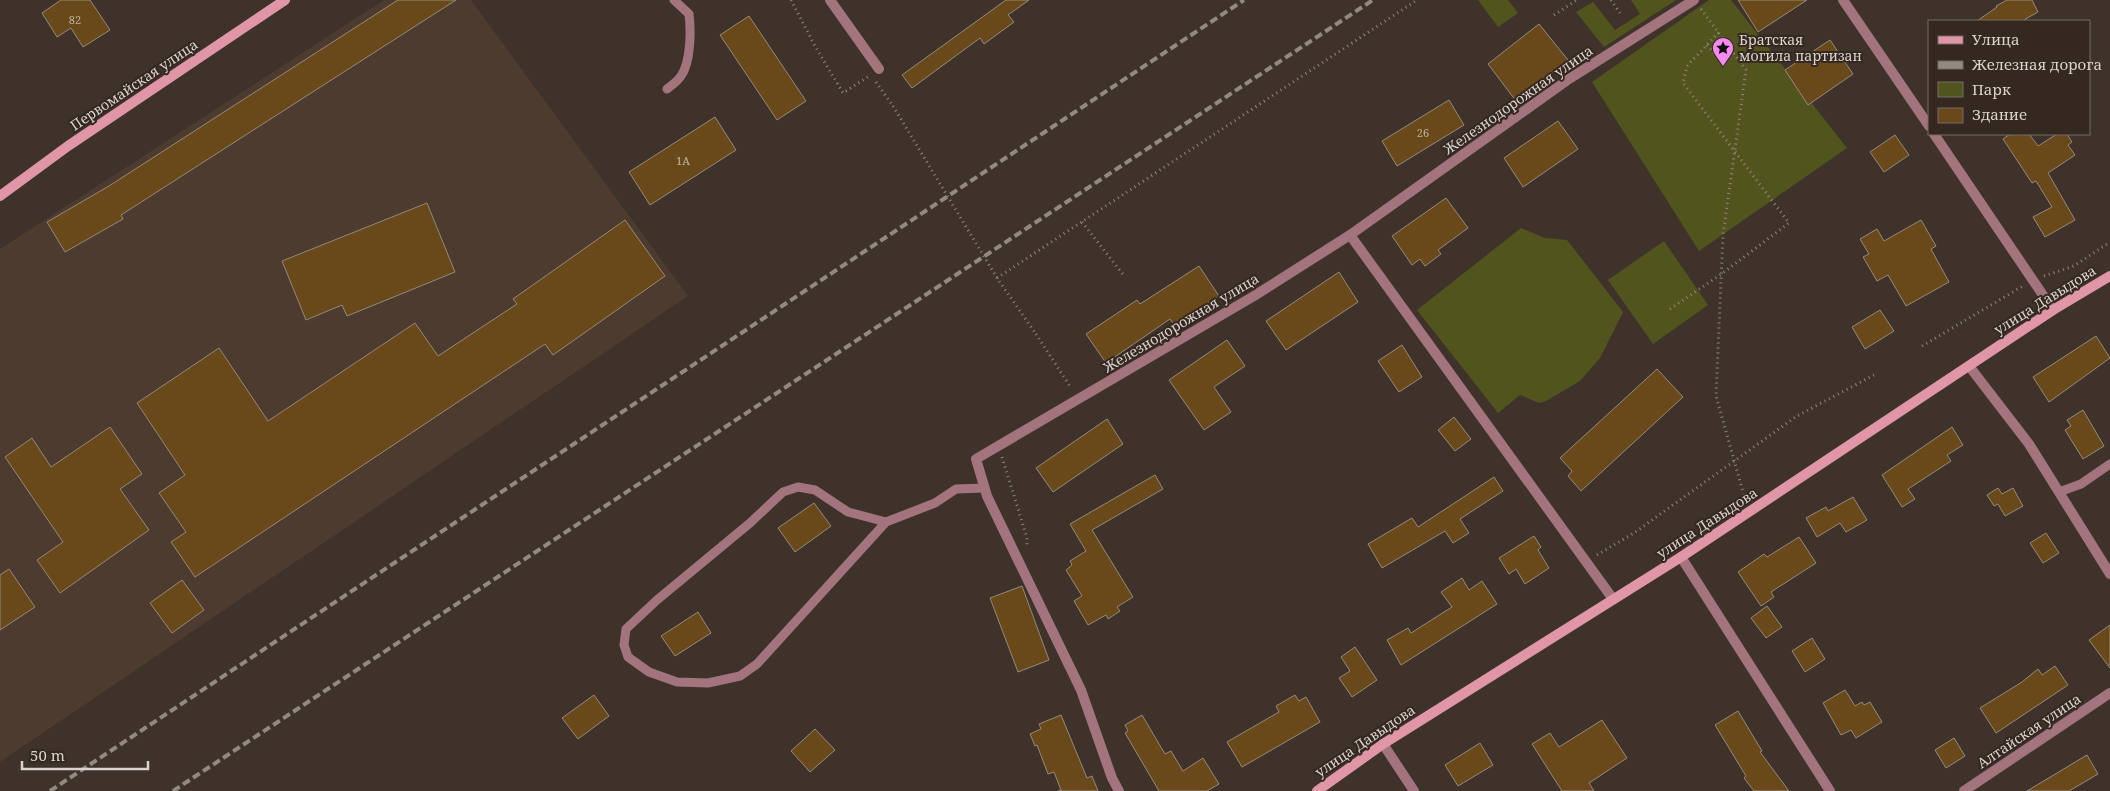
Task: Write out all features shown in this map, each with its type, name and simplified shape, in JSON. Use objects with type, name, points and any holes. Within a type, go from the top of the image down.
[{"type":"main road","name":"Первомайская улица","points":[[0,196],[68,146],[285,0]]},
{"type":"main road","name":"улица Давыдова","points":[[1317,791],[1383,744],[1681,557],[2053,310],[2110,276]]},
{"type":"street","points":[[830,0],[874,72]]},
{"type":"street","points":[[1843,0],[1928,125]]},
{"type":"street","name":"Железнодорожная улица","points":[[1119,791],[1112,778],[1081,690],[985,488],[976,459],[1254,296],[1350,235],[1569,79],[1697,3]]},
{"type":"street","points":[[1935,135],[2053,310]]},
{"type":"street","points":[[1350,235],[1614,599]]},
{"type":"street","points":[[1969,366],[2029,444],[2110,574]]},
{"type":"street","points":[[1681,557],[1830,791]]},
{"type":"street","name":"Алтайская улица","points":[[1964,791],[2110,693]]},
{"type":"street","points":[[1383,744],[1414,791]]},
{"type":"lane","points":[[667,89],[682,75],[688,55],[691,30],[689,14],[674,0]]},
{"type":"lane","points":[[2059,492],[2081,484],[2110,464]]},
{"type":"lane","points":[[886,522],[848,512],[815,490],[798,487],[783,492],[750,523],[657,600],[626,629],[624,645],[628,656],[649,672],[678,682],[708,683],[740,676],[757,664],[886,522],[936,503],[956,489],[985,488]]},
{"type":"path","points":[[791,0],[815,46],[843,93],[874,72],[997,278],[1071,388],[1065,393]]},
{"type":"path","points":[[997,278],[1417,0]]},
{"type":"path","points":[[1554,15],[1577,0]]},
{"type":"path","points":[[1611,0],[1620,14]]},
{"type":"path","points":[[1697,3],[1746,70],[1723,235],[1716,396],[1746,501]]},
{"type":"path","points":[[1670,309],[1720,275],[1789,223],[1683,83],[1688,66],[1719,32]]},
{"type":"path","points":[[1707,45],[1719,59]]},
{"type":"path","points":[[1082,222],[1125,277]]},
{"type":"path","points":[[1922,346],[2033,280],[2074,266],[2110,242]]},
{"type":"path","points":[[1588,561],[1634,533],[1797,416],[1874,376]]},
{"type":"path","points":[[999,446],[1027,538],[1024,572]]},
{"type":"shaded area","points":[[384,0],[471,0],[688,296],[0,762],[0,249]]},
{"type":"green space","points":[[1478,0],[1508,0],[1518,13],[1498,27]]},
{"type":"green space","points":[[1631,0],[1676,0],[1604,47],[1576,12],[1593,2],[1615,30],[1640,14]]},
{"type":"green space","points":[[1709,0],[1731,0],[1847,148],[1699,251],[1592,82]]},
{"type":"green space","points":[[1521,228],[1545,238],[1567,240],[1623,312],[1600,358],[1580,381],[1546,401],[1539,403],[1520,395],[1498,413],[1417,310]]},
{"type":"green space","points":[[1664,241],[1708,305],[1653,344],[1608,280]]},
{"type":"building","points":[[61,0],[90,0],[110,30],[83,47],[71,28],[57,37],[42,13]]},
{"type":"building","points":[[398,0],[456,0],[121,215],[123,219],[65,252],[47,222],[109,186]]},
{"type":"building","points":[[1006,0],[1029,0],[1008,15],[1014,22],[984,44],[980,38],[912,88],[902,75]]},
{"type":"building","points":[[1738,0],[1807,0],[1758,32]]},
{"type":"building","points":[[2007,0],[2032,0],[2038,12],[2024,20],[1978,20]]},
{"type":"building","points":[[749,16],[806,101],[777,120],[720,35]]},
{"type":"building","points":[[1539,24],[1568,60],[1516,101],[1488,64]]},
{"type":"building","points":[[1830,40],[1853,74],[1808,105],[1785,70]]},
{"type":"building","points":[[1449,100],[1464,125],[1397,166],[1382,141]]},
{"type":"building","points":[[715,117],[736,150],[650,205],[629,172]]},
{"type":"building","points":[[1558,121],[1578,149],[1523,187],[1504,158]]},
{"type":"building","points":[[1895,135],[1909,155],[1884,172],[1870,152]]},
{"type":"building","points":[[2009,135],[2030,135],[2038,146],[2055,135],[2068,135],[2072,142],[2068,145],[2075,155],[2048,173],[2075,220],[2045,237],[2033,217],[2052,207],[2036,181],[2032,183],[2003,139]]},
{"type":"building","points":[[1446,198],[1468,228],[1438,250],[1441,254],[1425,266],[1420,259],[1412,265],[1392,236]]},
{"type":"building","points":[[427,203],[455,272],[347,316],[342,305],[306,320],[282,261]]},
{"type":"building","points":[[625,220],[665,276],[553,355],[545,344],[195,577],[171,542],[186,532],[159,493],[185,475],[137,403],[219,348],[268,421],[415,323],[438,356],[517,304],[513,299]]},
{"type":"building","points":[[1921,220],[1936,246],[1931,249],[1949,282],[1906,306],[1888,275],[1877,281],[1863,257],[1869,254],[1860,239],[1877,229],[1884,241]]},
{"type":"building","points":[[1199,266],[1219,296],[1174,325],[1170,319],[1106,363],[1086,334],[1137,300],[1140,304]]},
{"type":"building","points":[[1339,272],[1358,302],[1286,350],[1266,321]]},
{"type":"building","points":[[1880,310],[1894,331],[1865,349],[1852,327]]},
{"type":"building","points":[[2096,336],[2110,358],[2049,402],[2033,377]]},
{"type":"building","points":[[1227,340],[1245,366],[1214,387],[1231,412],[1204,430],[1169,380]]},
{"type":"building","points":[[1402,345],[1422,377],[1399,392],[1378,361]]},
{"type":"building","points":[[1657,369],[1683,397],[1581,491],[1568,476],[1572,471],[1560,458]]},
{"type":"building","points":[[2083,410],[2104,446],[2083,459],[2065,430],[2071,426],[2067,420]]},
{"type":"building","points":[[1454,417],[1471,439],[1455,451],[1438,430]]},
{"type":"building","points":[[1107,419],[1123,444],[1053,492],[1036,468]]},
{"type":"building","points":[[110,427],[142,474],[120,489],[149,530],[60,593],[37,560],[63,542],[5,457],[32,438],[51,467]]},
{"type":"building","points":[[1952,427],[1963,445],[1947,455],[1951,461],[1908,489],[1915,499],[1902,507],[1882,475]]},
{"type":"building","points":[[1155,475],[1163,489],[1092,530],[1133,597],[1117,607],[1120,611],[1108,619],[1106,615],[1088,625],[1074,601],[1082,596],[1066,570],[1072,565],[1070,561],[1086,551],[1070,524]]},
{"type":"building","points":[[1494,477],[1503,491],[1460,519],[1469,533],[1453,543],[1445,531],[1382,568],[1368,544],[1412,518],[1418,527]]},
{"type":"building","points":[[1998,488],[2002,494],[2013,488],[2023,506],[2005,516],[1998,504],[1994,506],[1987,495]]},
{"type":"building","points":[[1853,497],[1867,520],[1846,532],[1840,523],[1817,537],[1806,518],[1826,507],[1828,511]]},
{"type":"building","points":[[814,503],[831,526],[795,552],[778,528]]},
{"type":"building","points":[[2046,533],[2059,553],[2043,563],[2030,543]]},
{"type":"building","points":[[1534,536],[1541,547],[1538,550],[1549,568],[1525,584],[1516,569],[1509,574],[1499,558]]},
{"type":"building","points":[[1799,537],[1816,563],[1771,592],[1774,597],[1761,606],[1738,572],[1764,554],[1767,557]]},
{"type":"building","points":[[9,569],[35,607],[0,630],[0,575]]},
{"type":"building","points":[[1462,578],[1469,590],[1482,581],[1497,604],[1401,665],[1387,640],[1408,628],[1411,633],[1452,607],[1441,592]]},
{"type":"building","points":[[182,580],[204,610],[172,633],[150,603]]},
{"type":"building","points":[[1022,586],[1049,660],[1018,672],[990,598]]},
{"type":"building","points":[[1767,606],[1782,627],[1766,638],[1751,618]]},
{"type":"building","points":[[698,612],[711,633],[675,656],[661,636]]},
{"type":"building","points":[[2110,625],[2110,668],[2089,640]]},
{"type":"building","points":[[1812,638],[1825,659],[1805,672],[1792,651]]},
{"type":"building","points":[[1355,647],[1377,680],[1352,697],[1339,678],[1350,671],[1341,657]]},
{"type":"building","points":[[2055,666],[2068,685],[1996,733],[1980,708],[2022,682],[2038,669],[2042,675]]},
{"type":"building","points":[[1845,690],[1855,706],[1862,702],[1864,705],[1870,702],[1882,722],[1856,738],[1851,730],[1841,735],[1823,703]]},
{"type":"building","points":[[594,695],[609,716],[578,739],[562,718]]},
{"type":"building","points":[[1295,695],[1299,701],[1306,697],[1320,722],[1242,767],[1227,742],[1279,712],[1276,706]]},
{"type":"building","points":[[1738,711],[1762,751],[1760,752],[1789,791],[1754,791],[1744,778],[1746,776],[1715,725]]},
{"type":"building","points":[[1061,715],[1087,778],[1092,776],[1098,791],[1058,791],[1061,790],[1054,772],[1048,774],[1037,745],[1035,746],[1030,734],[1041,729],[1039,724]]},
{"type":"building","points":[[1142,715],[1165,754],[1171,751],[1183,771],[1203,758],[1219,784],[1207,791],[1159,791],[1125,733],[1128,731],[1125,725]]},
{"type":"building","points":[[1602,720],[1627,758],[1589,783],[1594,791],[1562,791],[1532,744],[1550,733],[1559,747]]},
{"type":"building","points":[[815,729],[835,750],[810,772],[791,751]]},
{"type":"building","points":[[1954,738],[1965,756],[1946,768],[1935,750]]},
{"type":"building","points":[[1480,743],[1493,765],[1458,786],[1445,765]]},
{"type":"building","points":[[2087,755],[2098,774],[2069,791],[2027,791]]},
{"type":"railway","points":[[50,791],[1244,0]]},
{"type":"railway","points":[[173,791],[1373,0]]},
{"type":"place","name":"Братская могила партизан","points":[[1723,67]]}]
